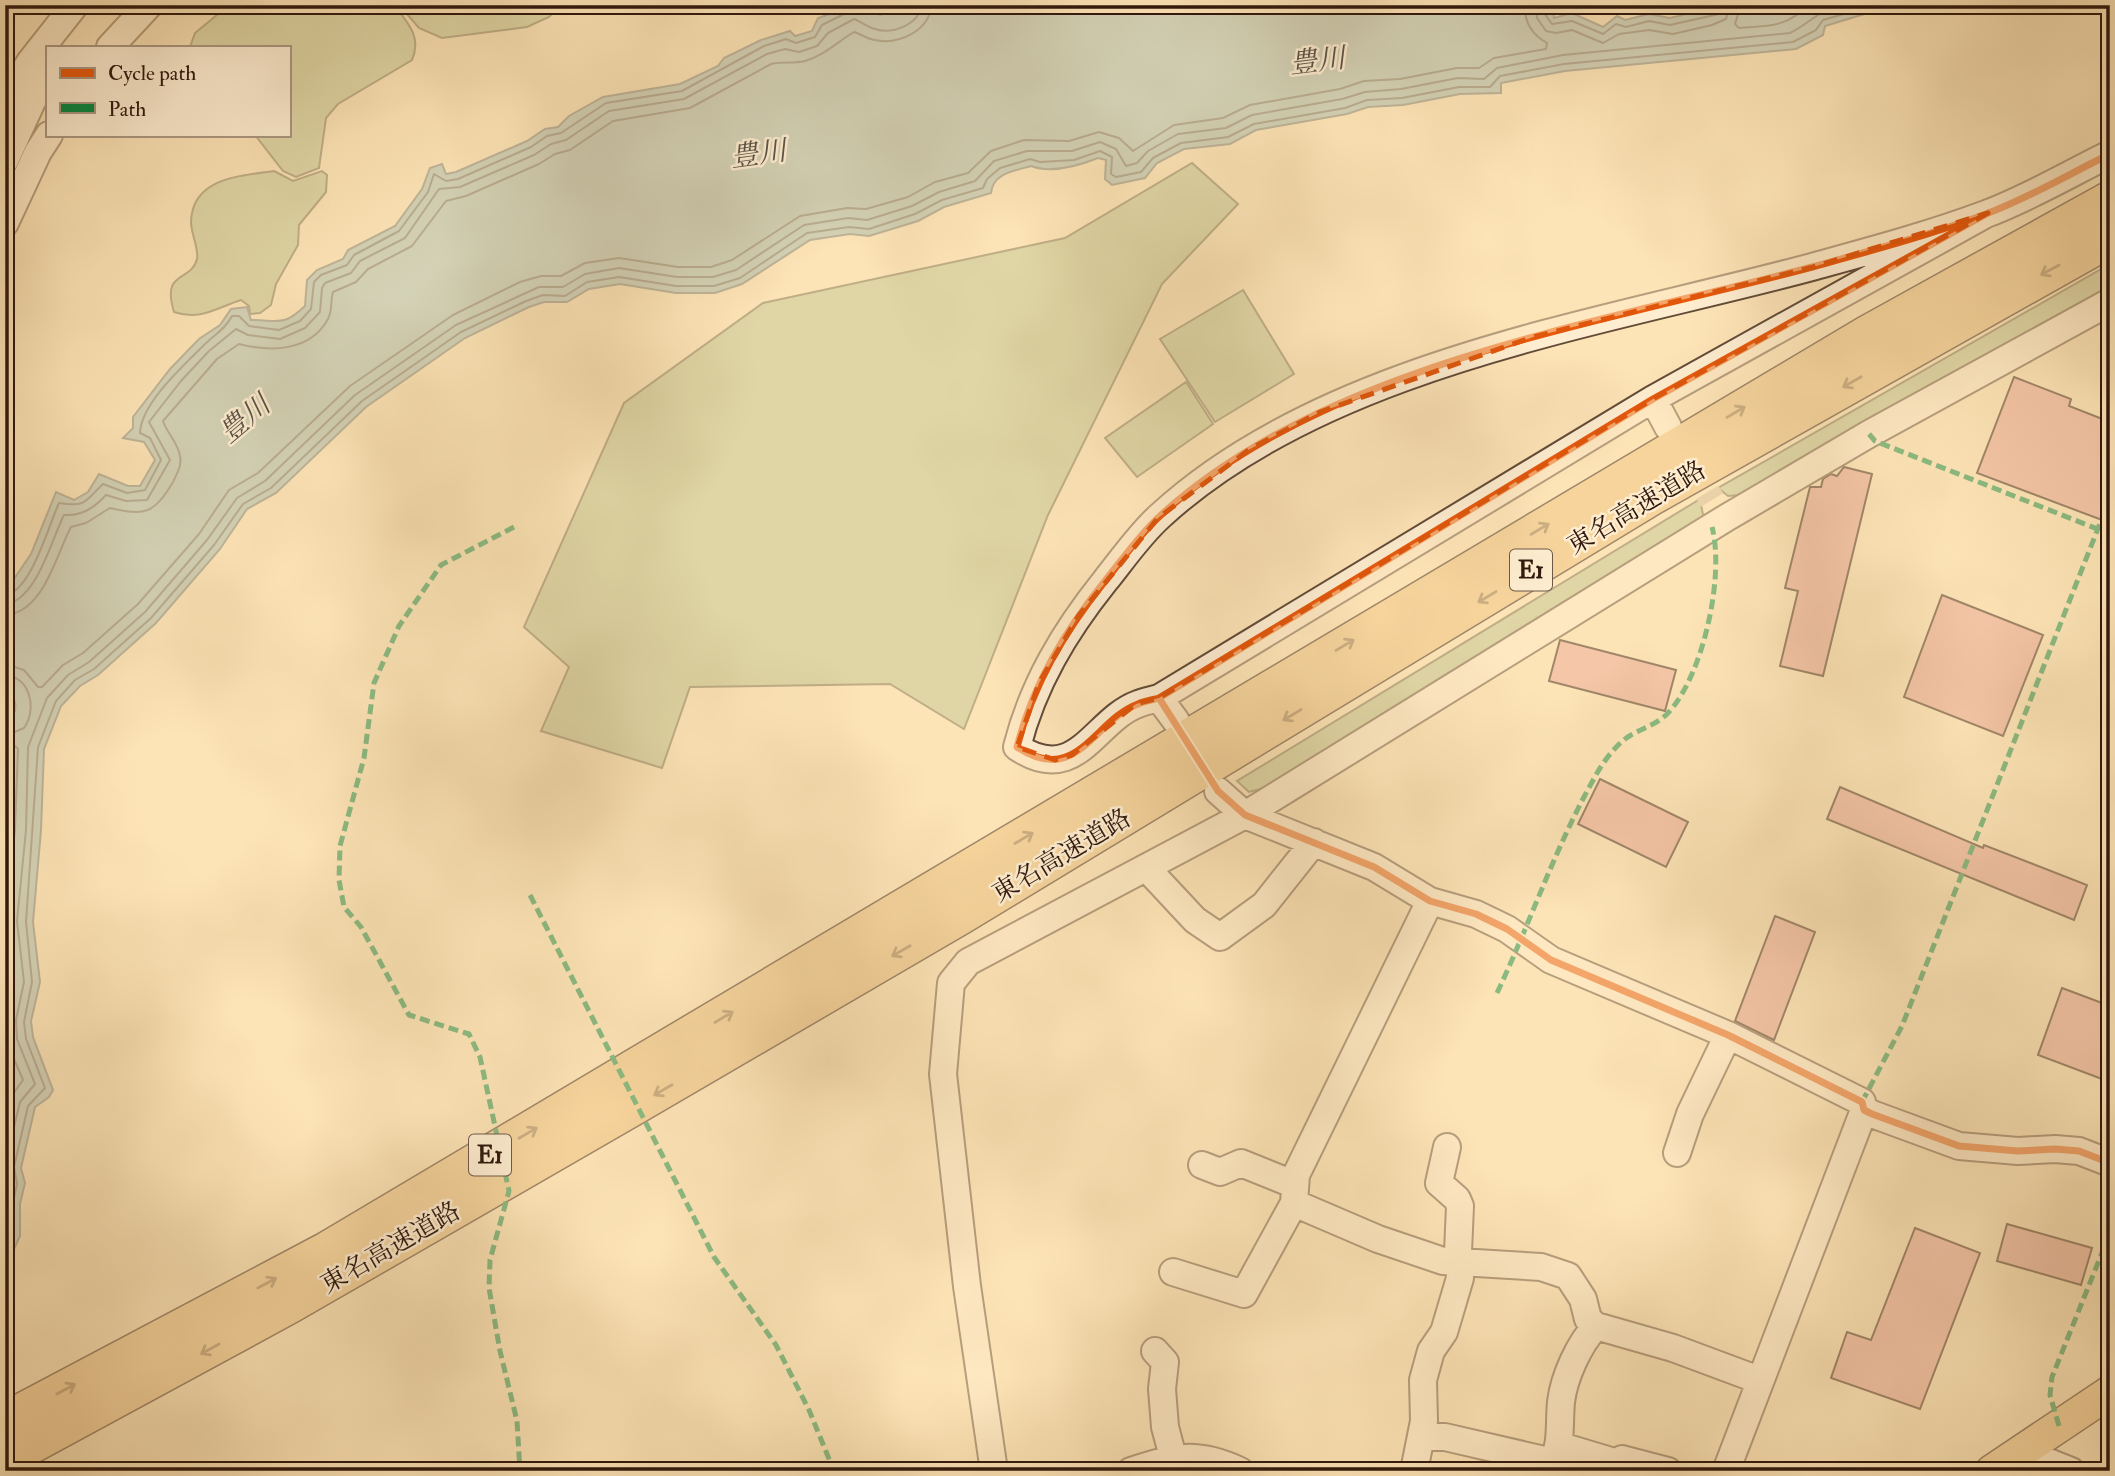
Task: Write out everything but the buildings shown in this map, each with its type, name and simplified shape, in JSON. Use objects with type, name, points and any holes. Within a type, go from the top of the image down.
[{"type":"highway","name":"東名高速道路","points":[[5,1421],[328,1250],[1868,334],[2110,200]]},
{"type":"highway","name":"東名高速道路","points":[[5,1459],[289,1305],[960,916],[1654,495],[2110,238]]},
{"type":"main road","points":[[1992,1471],[2110,1392]]},
{"type":"street","points":[[5,103],[30,62],[75,5]]},
{"type":"street","points":[[60,46],[81,5]]},
{"type":"street","points":[[111,46],[149,5]]},
{"type":"street","points":[[5,160],[46,71]]},
{"type":"street","points":[[5,223],[48,136]]},
{"type":"street","points":[[1988,214],[1813,267],[1520,342],[1400,380],[1320,412],[1250,449],[1158,518],[1079,615],[1039,683],[1024,719],[1017,747],[1055,760],[1072,755],[1136,704],[1159,698],[1653,398],[1988,214],[2110,154]]},
{"type":"street","points":[[994,1471],[967,1286],[943,1074],[951,983],[968,962],[1245,815],[1719,509],[1869,434],[2110,302]]},
{"type":"street","points":[[1653,398],[1668,428]]},
{"type":"street","points":[[1159,698],[1176,720]]},
{"type":"street","points":[[1218,792],[1245,815],[1374,867],[1430,901],[1476,914],[1507,929],[1551,960],[1728,1035],[1862,1102],[1864,1110],[1726,1471]]},
{"type":"street","points":[[1149,866],[1153,875],[1195,920],[1220,937],[1264,905],[1314,842]]},
{"type":"street","points":[[1173,1272],[1244,1294],[1294,1193],[1316,1131],[1351,1066],[1430,901]]},
{"type":"street","points":[[1677,1153],[1690,1114],[1728,1035]]},
{"type":"street","points":[[1864,1110],[1959,1146],[2018,1151],[2080,1151],[2110,1163]]},
{"type":"street","points":[[1414,1471],[1422,1437],[1423,1380],[1431,1351],[1444,1332],[1460,1278],[1460,1206],[1457,1199],[1439,1183],[1447,1147]]},
{"type":"street","points":[[1202,1165],[1220,1172],[1241,1163],[1378,1239],[1443,1261],[1541,1267],[1568,1276],[1583,1298],[1588,1319],[1596,1326],[1673,1348],[1759,1380]]},
{"type":"street","points":[[1422,1437],[1445,1437],[1553,1462],[1561,1446],[1562,1397],[1575,1360],[1596,1326]]},
{"type":"street","points":[[1155,1351],[1166,1362],[1162,1389],[1164,1415],[1173,1457]]},
{"type":"street","points":[[1561,1446],[1621,1464],[1622,1459],[1668,1471]]},
{"type":"street","points":[[2027,1447],[2036,1457],[2071,1471]]},
{"type":"street","points":[[1131,1471],[1173,1457],[1219,1461],[1240,1471]]},
{"type":"highlighted area","points":[[1988,213],[1653,399],[1159,698],[1136,704],[1072,755],[1055,760],[1017,747],[1039,683],[1079,615],[1158,518],[1250,449],[1320,412],[1533,337],[1813,267]]},
{"type":"green space","points":[[229,5],[394,5],[412,31],[415,52],[412,60],[338,104],[326,118],[319,168],[296,177],[283,171],[256,136],[290,136],[290,46],[190,46],[195,33]]},
{"type":"green space","points":[[399,5],[561,5],[549,17],[527,27],[442,38],[419,28]]},
{"type":"green space","points":[[1192,163],[1238,204],[1162,284],[1048,515],[964,729],[890,684],[690,687],[662,768],[541,731],[569,667],[524,627],[624,403],[763,303],[1065,238]]},
{"type":"green space","points":[[274,171],[293,181],[322,171],[327,175],[326,192],[299,225],[298,245],[276,284],[271,305],[260,313],[250,314],[249,306],[241,300],[200,314],[174,312],[171,289],[178,278],[194,266],[197,259],[191,222],[200,196],[209,187],[234,177]]},
{"type":"green space","points":[[2110,264],[2110,287],[1740,495],[1728,496],[1718,488]]},
{"type":"green space","points":[[1243,290],[1294,374],[1215,422],[1160,339]]},
{"type":"green space","points":[[1186,382],[1213,424],[1137,477],[1105,438]]},
{"type":"green space","points":[[1700,499],[1704,520],[1268,787],[1249,792],[1237,781]]},
{"type":"water","name":"豊川","points":[[856,5],[864,5],[880,15],[913,5],[1552,5],[1554,18],[1572,13],[1603,27],[1617,16],[1625,20],[1649,14],[1670,18],[1725,5],[1894,5],[1825,26],[1823,35],[1796,49],[1565,71],[1501,83],[1501,93],[1460,94],[1403,105],[1368,107],[1347,114],[1256,130],[1230,144],[1184,149],[1157,163],[1145,178],[1112,185],[1105,179],[1106,160],[1098,158],[1056,169],[1031,166],[1000,177],[991,193],[944,207],[918,221],[869,236],[850,234],[810,240],[742,284],[715,293],[676,293],[620,284],[589,289],[567,302],[544,302],[529,307],[465,338],[366,407],[276,493],[247,509],[220,549],[156,623],[98,675],[80,686],[61,706],[44,749],[41,830],[33,922],[40,982],[31,1021],[33,1037],[53,1090],[49,1097],[35,1107],[21,1168],[25,1183],[20,1204],[20,1236],[14,1249],[9,1252],[5,1266],[5,722],[13,715],[16,706],[5,690],[5,592],[31,554],[56,492],[74,500],[88,492],[99,474],[128,486],[140,486],[155,460],[144,442],[123,438],[133,428],[133,417],[170,369],[199,339],[220,325],[231,309],[247,307],[251,320],[280,321],[298,313],[305,306],[307,280],[317,270],[343,259],[348,250],[395,226],[422,189],[430,168],[442,164],[446,174],[456,172],[527,141],[545,129],[558,127],[569,116],[603,97],[680,84],[718,66],[724,58],[761,40],[790,31],[795,36],[812,31],[818,18]]},
{"type":"tunnel","points":[[1687,459],[1712,500]]},
{"type":"marked path","points":[[1869,434],[1875,441],[2110,534]]},
{"type":"marked path","points":[[1862,1102],[1902,1026],[2110,498]]},
{"type":"marked path","points":[[514,527],[441,565],[399,626],[374,683],[364,758],[340,846],[339,880],[344,907],[361,927],[409,1015],[469,1034],[480,1057],[509,1191],[490,1260],[489,1288],[500,1351],[517,1421],[520,1471]]},
{"type":"marked path","points":[[1497,993],[1568,828],[1599,770],[1626,738],[1667,714],[1691,676],[1708,625],[1713,598],[1716,572],[1712,527]]},
{"type":"marked path","points":[[530,895],[714,1257],[776,1345],[809,1410],[834,1471]]},
{"type":"marked path","points":[[2059,1426],[2050,1395],[2052,1377],[2110,1233]]},
{"type":"marked path","points":[[478,1471],[506,1465],[518,1468]]},
{"type":"cycle path","points":[[1988,213],[1653,399],[1159,698],[1123,712],[1070,755],[1055,759],[1038,757],[1017,747],[1032,702],[1052,659],[1090,600],[1145,531],[1160,516],[1227,464],[1302,421],[1383,385],[1468,356],[1556,331],[1812,267],[1943,229],[2018,201],[2110,154]]},
{"type":"cycle path","points":[[1159,698],[1218,791],[1245,815],[1374,867],[1430,901],[1476,914],[1507,929],[1551,960],[1728,1035],[1862,1102],[1864,1110],[1872,1114],[1959,1146],[2018,1151],[2079,1151],[2110,1163]]}]
